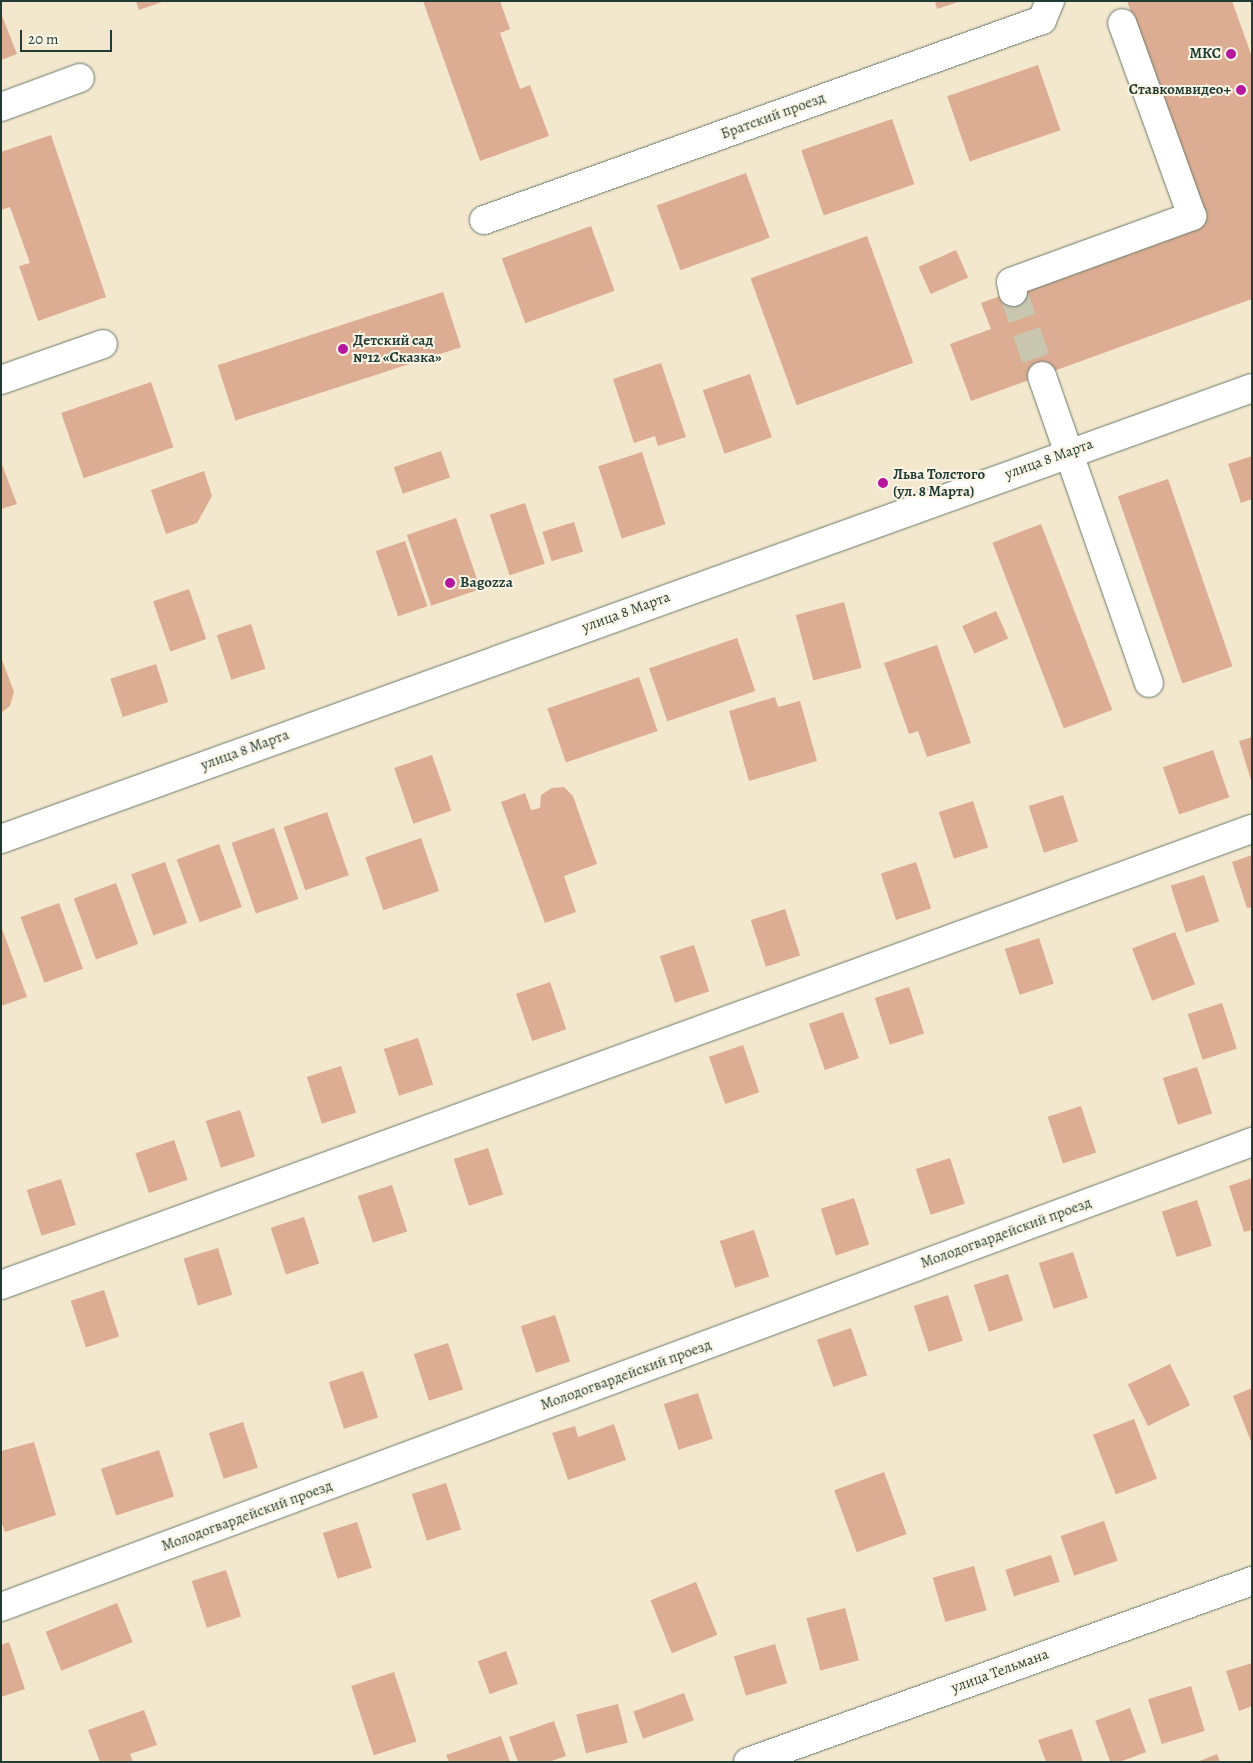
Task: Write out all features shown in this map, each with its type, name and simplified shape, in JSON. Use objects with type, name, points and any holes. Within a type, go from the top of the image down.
[{"type":"street","name":"Братский проезд","points":[[484,220],[1042,20],[1050,1]]},
{"type":"street","points":[[1013,292],[1011,282],[1192,216],[1122,23]]},
{"type":"street","points":[[1,107],[80,78]]},
{"type":"street","points":[[1,380],[103,344]]},
{"type":"street","points":[[1042,376],[1149,682]]},
{"type":"street","name":"улица 8 Марта","points":[[1,839],[1069,452],[1252,388]]},
{"type":"street","points":[[1,1285],[1252,829]]},
{"type":"street","name":"Молодогвардейский проезд","points":[[1,1607],[1252,1142]]},
{"type":"street","name":"улица Тельмана","points":[[748,1762],[1252,1581]]},
{"type":"building","points":[[136,1],[162,1],[162,2],[139,10]]},
{"type":"building","points":[[423,1],[500,1],[510,29],[500,33],[520,89],[530,85],[549,136],[480,161]]},
{"type":"building","points":[[935,1],[958,1],[958,2],[937,9]]},
{"type":"building","points":[[1127,1],[1232,1],[1252,57],[1252,299],[971,401],[950,344],[991,329],[981,303],[1204,221]]},
{"type":"building","points":[[1,13],[17,54],[1,60]]},
{"type":"building","points":[[1038,65],[1060,130],[970,161],[947,96]]},
{"type":"building","points":[[892,119],[914,184],[824,215],[801,150]]},
{"type":"building","points":[[51,135],[106,297],[38,321],[19,266],[30,263],[10,207],[1,210],[1,152]]},
{"type":"building","points":[[746,173],[770,238],[680,270],[657,205]]},
{"type":"building","points":[[591,226],[615,291],[525,323],[502,258]]},
{"type":"building","points":[[867,236],[913,363],[797,405],[750,278]]},
{"type":"building","points":[[956,250],[968,277],[931,294],[919,267]]},
{"type":"building","points":[[443,292],[461,347],[236,420],[218,365]]},
{"type":"building","points":[[661,363],[686,437],[658,446],[655,436],[634,443],[613,379]]},
{"type":"building","points":[[750,374],[772,437],[725,454],[703,390]]},
{"type":"building","points":[[151,382],[173,447],[84,478],[61,413]]},
{"type":"building","points":[[441,451],[450,477],[403,494],[394,467]]},
{"type":"building","points":[[642,452],[665,524],[622,538],[598,466]]},
{"type":"building","points":[[1252,456],[1252,499],[1241,503],[1228,464]]},
{"type":"building","points":[[1,462],[17,504],[1,509]]},
{"type":"building","points":[[204,471],[212,496],[197,523],[166,534],[151,490]]},
{"type":"building","points":[[1168,479],[1232,666],[1182,683],[1118,496]]},
{"type":"building","points":[[525,503],[545,564],[510,575],[490,514]]},
{"type":"building","points":[[456,518],[480,589],[431,606],[407,535]]},
{"type":"building","points":[[574,522],[583,552],[552,561],[542,532]]},
{"type":"building","points":[[1041,524],[1112,710],[1064,728],[992,543]]},
{"type":"building","points":[[405,541],[427,606],[398,616],[376,551]]},
{"type":"building","points":[[189,589],[206,639],[170,651],[153,601]]},
{"type":"building","points":[[844,602],[862,668],[813,681],[796,615]]},
{"type":"building","points":[[996,611],[1008,638],[974,653],[962,626]]},
{"type":"building","points":[[251,624],[266,669],[231,680],[217,635]]},
{"type":"building","points":[[737,638],[755,691],[667,721],[649,668]]},
{"type":"building","points":[[937,645],[971,743],[927,757],[918,731],[909,734],[884,663]]},
{"type":"building","points":[[1,657],[14,692],[10,706],[1,713]]},
{"type":"building","points":[[156,664],[168,702],[123,717],[110,679]]},
{"type":"building","points":[[639,677],[658,731],[566,762],[547,709]]},
{"type":"building","points":[[775,697],[778,707],[800,701],[817,761],[749,781],[729,711]]},
{"type":"building","points":[[1252,737],[1252,780],[1251,780],[1239,741]]},
{"type":"building","points":[[1213,750],[1229,797],[1179,815],[1163,767]]},
{"type":"building","points":[[432,755],[451,811],[413,824],[394,768]]},
{"type":"building","points":[[564,787],[573,796],[597,864],[564,876],[576,912],[545,923],[501,802],[525,793],[531,810],[540,808],[541,795],[552,788]]},
{"type":"building","points":[[1063,795],[1078,842],[1044,853],[1029,806]]},
{"type":"building","points":[[973,801],[988,848],[954,859],[939,812]]},
{"type":"building","points":[[327,812],[349,875],[305,890],[284,827]]},
{"type":"building","points":[[274,828],[298,899],[256,914],[231,843]]},
{"type":"building","points":[[421,838],[439,891],[383,910],[365,857]]},
{"type":"building","points":[[219,844],[242,907],[200,922],[177,859]]},
{"type":"building","points":[[1252,855],[1252,907],[1247,908],[1232,862]]},
{"type":"building","points":[[165,862],[187,923],[153,935],[131,874]]},
{"type":"building","points":[[916,862],[931,909],[896,920],[881,873]]},
{"type":"building","points":[[1204,875],[1219,922],[1186,932],[1171,886]]},
{"type":"building","points":[[116,883],[138,944],[96,959],[74,898]]},
{"type":"building","points":[[59,903],[83,969],[44,983],[20,917]]},
{"type":"building","points":[[785,909],[800,956],[766,967],[751,920]]},
{"type":"building","points":[[1,926],[27,997],[1,1006]]},
{"type":"building","points":[[1175,932],[1195,984],[1152,1001],[1132,948]]},
{"type":"building","points":[[1039,938],[1054,984],[1020,995],[1005,949]]},
{"type":"building","points":[[694,945],[709,992],[675,1003],[660,956]]},
{"type":"building","points":[[550,982],[566,1029],[532,1041],[516,994]]},
{"type":"building","points":[[909,987],[924,1034],[890,1045],[875,998]]},
{"type":"building","points":[[1222,1003],[1237,1049],[1203,1060],[1188,1014]]},
{"type":"building","points":[[843,1012],[859,1058],[825,1070],[809,1024]]},
{"type":"building","points":[[418,1038],[433,1085],[399,1096],[384,1049]]},
{"type":"building","points":[[743,1045],[759,1092],[725,1104],[709,1057]]},
{"type":"building","points":[[341,1066],[356,1113],[322,1124],[307,1077]]},
{"type":"building","points":[[1197,1067],[1212,1114],[1178,1125],[1163,1078]]},
{"type":"building","points":[[1081,1106],[1096,1153],[1063,1163],[1048,1117]]},
{"type":"building","points":[[240,1110],[255,1157],[221,1168],[206,1121]]},
{"type":"building","points":[[174,1140],[188,1180],[149,1193],[135,1153]]},
{"type":"building","points":[[488,1148],[503,1195],[469,1206],[454,1159]]},
{"type":"building","points":[[950,1158],[965,1204],[931,1215],[916,1169]]},
{"type":"building","points":[[1252,1178],[1252,1230],[1244,1232],[1229,1186]]},
{"type":"building","points":[[61,1179],[76,1225],[42,1236],[27,1190]]},
{"type":"building","points":[[392,1185],[407,1232],[373,1243],[358,1196]]},
{"type":"building","points":[[854,1198],[869,1245],[836,1255],[821,1209]]},
{"type":"building","points":[[1197,1200],[1212,1246],[1177,1257],[1162,1211]]},
{"type":"building","points":[[304,1217],[319,1264],[286,1274],[271,1228]]},
{"type":"building","points":[[754,1230],[769,1277],[735,1288],[720,1241]]},
{"type":"building","points":[[218,1248],[232,1295],[198,1305],[184,1259]]},
{"type":"building","points":[[1073,1252],[1088,1298],[1054,1309],[1039,1263]]},
{"type":"building","points":[[1008,1274],[1023,1321],[989,1332],[974,1285]]},
{"type":"building","points":[[104,1290],[119,1337],[86,1347],[71,1301]]},
{"type":"building","points":[[948,1295],[963,1341],[929,1352],[914,1306]]},
{"type":"building","points":[[555,1315],[570,1362],[536,1373],[521,1326]]},
{"type":"building","points":[[851,1328],[867,1375],[833,1387],[817,1340]]},
{"type":"building","points":[[448,1343],[463,1390],[429,1401],[414,1354]]},
{"type":"building","points":[[1170,1364],[1190,1405],[1148,1426],[1128,1385]]},
{"type":"building","points":[[363,1371],[378,1418],[344,1429],[329,1382]]},
{"type":"building","points":[[1252,1388],[1252,1444],[1233,1396]]},
{"type":"building","points":[[698,1393],[713,1439],[679,1450],[664,1404]]},
{"type":"building","points":[[1134,1419],[1157,1479],[1116,1495],[1093,1435]]},
{"type":"building","points":[[243,1422],[258,1468],[224,1479],[209,1433]]},
{"type":"building","points":[[614,1424],[626,1460],[568,1480],[552,1433],[575,1426],[578,1437]]},
{"type":"building","points":[[34,1442],[56,1515],[5,1532],[1,1521],[1,1451]]},
{"type":"building","points":[[159,1450],[174,1497],[116,1515],[101,1469]]},
{"type":"building","points":[[884,1472],[907,1534],[857,1552],[834,1490]]},
{"type":"building","points":[[446,1483],[461,1530],[427,1541],[412,1494]]},
{"type":"building","points":[[1104,1521],[1118,1561],[1074,1576],[1061,1536]]},
{"type":"building","points":[[357,1522],[372,1568],[338,1579],[323,1533]]},
{"type":"building","points":[[1051,1555],[1060,1582],[1014,1596],[1005,1570]]},
{"type":"building","points":[[974,1566],[987,1610],[945,1622],[933,1578]]},
{"type":"building","points":[[226,1570],[241,1617],[207,1628],[192,1581]]},
{"type":"building","points":[[696,1582],[717,1635],[672,1653],[651,1600]]},
{"type":"building","points":[[117,1603],[133,1642],[61,1671],[46,1632]]},
{"type":"building","points":[[845,1608],[859,1660],[820,1671],[806,1618]]},
{"type":"building","points":[[9,1642],[25,1689],[1,1697],[1,1645]]},
{"type":"building","points":[[775,1644],[787,1683],[746,1696],[734,1657]]},
{"type":"building","points":[[506,1651],[518,1684],[490,1694],[478,1661]]},
{"type":"building","points":[[1252,1663],[1252,1706],[1239,1711],[1226,1671]]},
{"type":"building","points":[[394,1672],[417,1741],[374,1755],[351,1686]]},
{"type":"building","points":[[1191,1686],[1205,1731],[1162,1744],[1148,1699]]},
{"type":"building","points":[[684,1693],[694,1720],[643,1739],[633,1711]]},
{"type":"building","points":[[618,1704],[628,1743],[586,1753],[576,1714]]},
{"type":"building","points":[[1130,1708],[1146,1752],[1119,1762],[1110,1762],[1095,1721]]},
{"type":"building","points":[[144,1710],[157,1745],[130,1754],[133,1762],[100,1762],[88,1730]]},
{"type":"building","points":[[554,1721],[566,1756],[549,1762],[518,1762],[509,1737]]},
{"type":"building","points":[[1072,1729],[1083,1762],[1046,1762],[1038,1740]]},
{"type":"building","points":[[501,1736],[510,1762],[449,1762],[446,1755]]},
{"type":"building","points":[[1217,1754],[1220,1762],[1197,1762]]},
{"type":"tunnel","points":[[1013,292],[1042,376]]},
{"type":"place","name":"МКС","points":[[1231,54]]},
{"type":"place","name":"Ставкомвидео+","points":[[1241,90]]},
{"type":"place","name":"Детский сад №12 «Сказка»","points":[[343,349]]},
{"type":"place","name":"Льва Толстого (ул. 8 Марта)","points":[[883,483]]},
{"type":"place","name":"Bagozza","points":[[450,583]]}]
